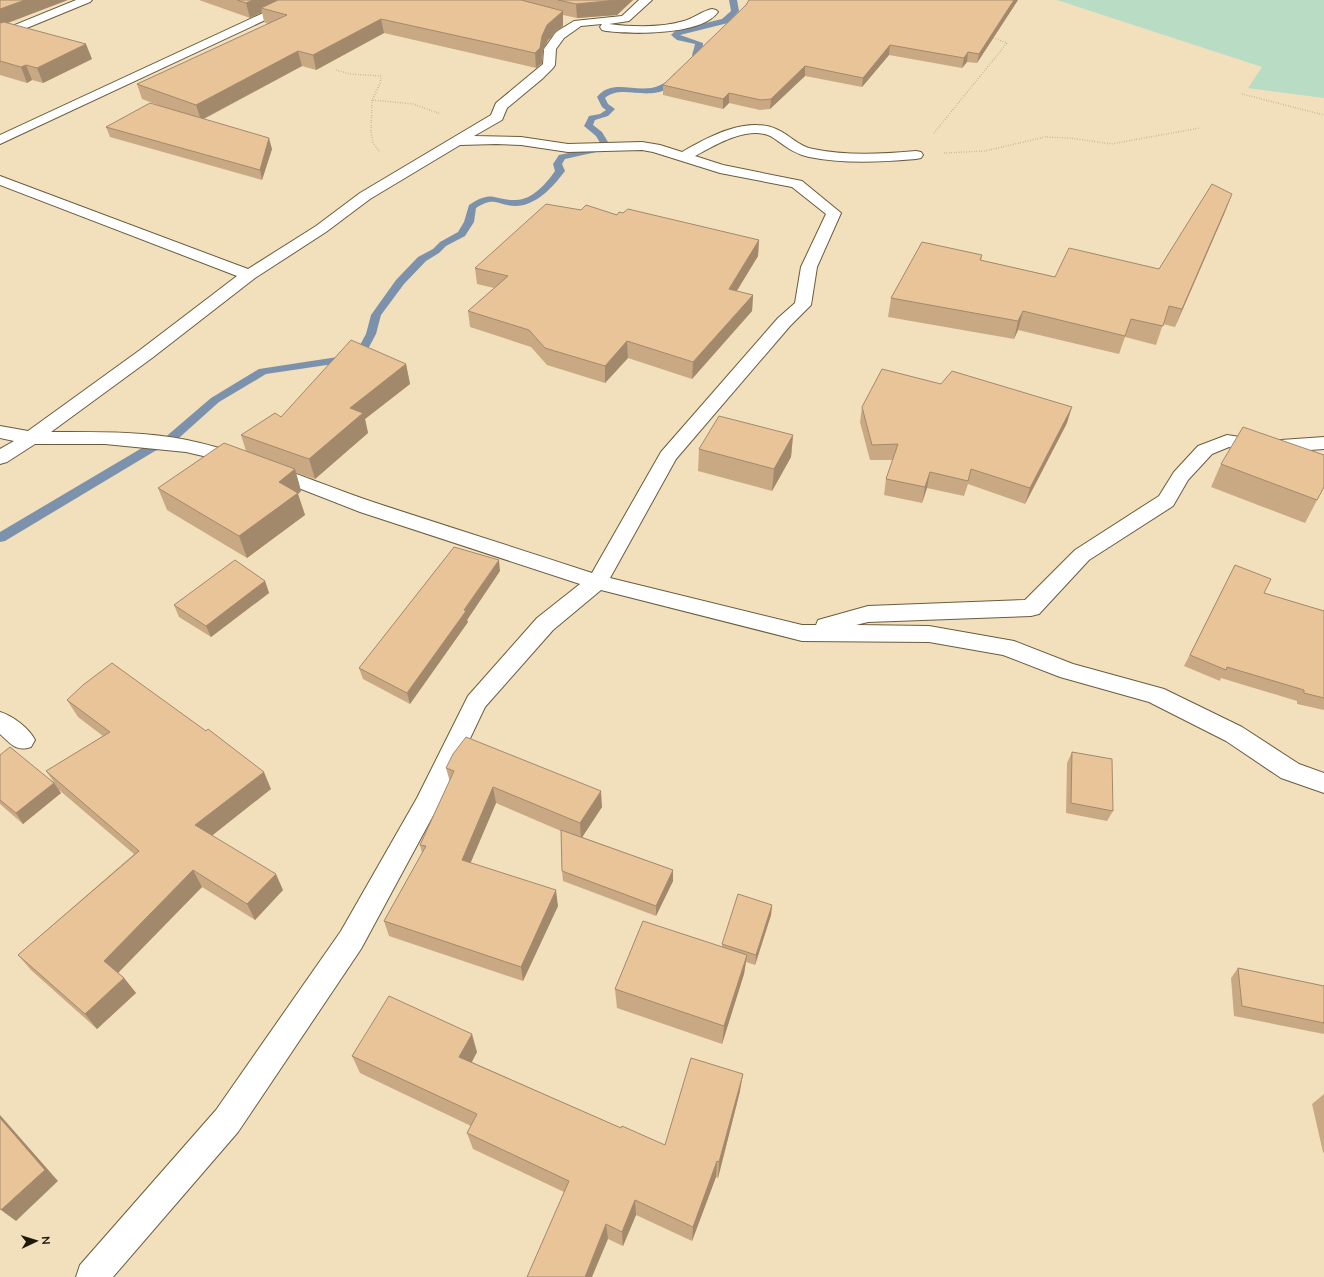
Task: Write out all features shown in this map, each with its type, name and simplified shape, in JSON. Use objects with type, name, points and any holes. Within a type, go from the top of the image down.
[{"type":"street","points":[[0,35],[86,0]]},
{"type":"street","points":[[0,140],[300,0]]},
{"type":"street","points":[[0,458],[32,438],[146,354],[249,275],[321,229],[364,196],[497,117],[501,106],[538,76],[549,65],[550,49],[571,21],[625,19],[646,0]]},
{"type":"street","points":[[571,21],[617,29],[646,30],[681,25],[701,20],[712,12]]},
{"type":"street","points":[[683,157],[702,146],[727,136],[750,130],[766,130],[807,153],[882,158],[916,155]]},
{"type":"street","points":[[92,1277],[227,1121],[351,940],[426,805],[476,702],[545,624],[597,582],[668,456],[784,322],[803,305],[809,266],[834,213],[797,184],[720,169],[668,151],[642,146],[568,148],[509,141],[457,141]]},
{"type":"street","points":[[0,180],[249,275]]},
{"type":"street","points":[[0,432],[32,438],[71,437],[140,441],[186,446],[220,454],[262,467],[367,507],[597,582],[802,633],[929,634],[1006,647],[1068,671],[1156,695],[1234,734],[1290,771],[1324,783]]},
{"type":"street","points":[[802,633],[868,614],[1031,608],[1082,555],[1166,501],[1181,476],[1204,450],[1227,441],[1266,447],[1324,443]]},
{"type":"street","points":[[0,721],[23,740]]},
{"type":"path","points":[[916,155],[1007,43],[986,36]]},
{"type":"path","points":[[336,70],[350,74],[381,76],[380,84],[372,100],[371,132],[373,143],[381,153],[374,177],[364,196]]},
{"type":"path","points":[[1242,94],[1324,115]]},
{"type":"path","points":[[372,100],[413,104],[443,115]]},
{"type":"path","points":[[916,155],[985,151],[1045,137],[1070,138],[1111,144],[1200,128]]},
{"type":"green space","points":[[1057,0],[1324,0],[1324,98],[1248,88],[1262,67]]},
{"type":"building","points":[[0,0],[25,0],[0,9]]},
{"type":"building","points":[[237,0],[253,0],[246,3]]},
{"type":"building","points":[[278,0],[521,0],[563,11],[547,25],[542,36],[540,48],[535,53],[381,19],[313,55],[298,51],[196,105],[137,84],[287,15],[261,8]]},
{"type":"building","points":[[558,0],[617,0],[576,4]]},
{"type":"building","points":[[749,0],[1014,0],[979,54],[968,52],[964,58],[890,45],[863,78],[805,66],[771,99],[761,100],[729,93],[723,99],[663,85],[746,5]]},
{"type":"building","points":[[4,22],[86,44],[37,68],[26,65],[21,67],[0,61],[0,23]]},
{"type":"building","points":[[150,103],[269,138],[260,170],[106,127]]},
{"type":"building","points":[[1212,184],[1232,194],[1182,309],[1169,306],[1163,326],[1131,319],[1125,336],[1023,311],[1018,321],[891,298],[922,242],[982,255],[980,260],[1055,277],[1069,248],[1159,269]]},
{"type":"building","points":[[546,204],[581,210],[586,205],[617,215],[619,212],[623,213],[628,209],[759,240],[729,289],[753,295],[693,362],[627,341],[605,366],[545,348],[529,330],[468,311],[508,276],[475,268]]},
{"type":"building","points":[[351,340],[406,364],[350,408],[363,413],[309,459],[241,435],[275,413],[281,417]]},
{"type":"building","points":[[882,369],[941,384],[952,371],[1072,407],[1030,488],[971,469],[968,481],[930,472],[925,487],[886,479],[898,444],[872,445],[862,407]]},
{"type":"building","points":[[719,416],[793,435],[774,469],[699,449]]},
{"type":"building","points":[[1243,427],[1324,455],[1324,487],[1317,500],[1221,464]]},
{"type":"building","points":[[224,443],[295,469],[279,482],[298,493],[239,536],[158,488]]},
{"type":"building","points":[[454,547],[499,560],[464,610],[466,611],[407,693],[359,668]]},
{"type":"building","points":[[235,560],[265,581],[206,626],[174,605]]},
{"type":"building","points":[[1235,565],[1271,579],[1264,593],[1324,611],[1324,698],[1304,693],[1304,690],[1227,667],[1226,670],[1190,655]]},
{"type":"building","points":[[112,663],[206,731],[208,729],[264,772],[195,825],[276,874],[247,904],[193,870],[104,961],[124,978],[85,1014],[18,955],[139,851],[46,771],[110,732],[67,700],[83,685]]},
{"type":"building","points":[[466,737],[601,791],[580,823],[493,787],[462,860],[556,890],[521,967],[384,921],[426,846],[420,845],[454,771],[446,768],[453,754]]},
{"type":"building","points":[[10,747],[54,783],[16,813],[0,800],[0,755]]},
{"type":"building","points":[[1072,752],[1112,759],[1113,811],[1071,803]]},
{"type":"building","points":[[561,830],[673,870],[656,906],[562,871]]},
{"type":"building","points":[[738,894],[772,905],[756,955],[722,944]]},
{"type":"building","points":[[643,921],[747,955],[724,1026],[615,989]]},
{"type":"building","points":[[1238,968],[1324,986],[1324,1023],[1242,1006]]},
{"type":"building","points":[[389,996],[472,1034],[459,1057],[621,1128],[622,1126],[665,1145],[691,1058],[743,1074],[719,1162],[717,1161],[693,1227],[635,1200],[622,1232],[606,1224],[585,1277],[527,1277],[569,1181],[467,1133],[477,1114],[352,1056]]},
{"type":"building","points":[[0,1118],[45,1170],[1,1210],[0,1208]]},
{"type":"waterway","points":[[699,68],[702,66],[696,59],[696,51],[699,47],[699,43],[680,38],[675,35],[679,32],[725,21],[735,11],[733,0]]},
{"type":"waterway","points":[[0,538],[151,448],[166,443],[215,400],[263,371],[347,359],[364,347],[371,334],[376,315],[400,282],[422,259],[436,251],[443,244],[462,234],[469,222],[472,207],[485,199],[490,198],[516,203],[529,200],[547,187],[560,171],[557,164],[562,157],[607,147],[599,134],[588,126],[592,118],[605,115],[611,109],[605,105],[601,97],[611,90],[617,89],[640,92],[655,90],[668,84],[678,75]]}]
